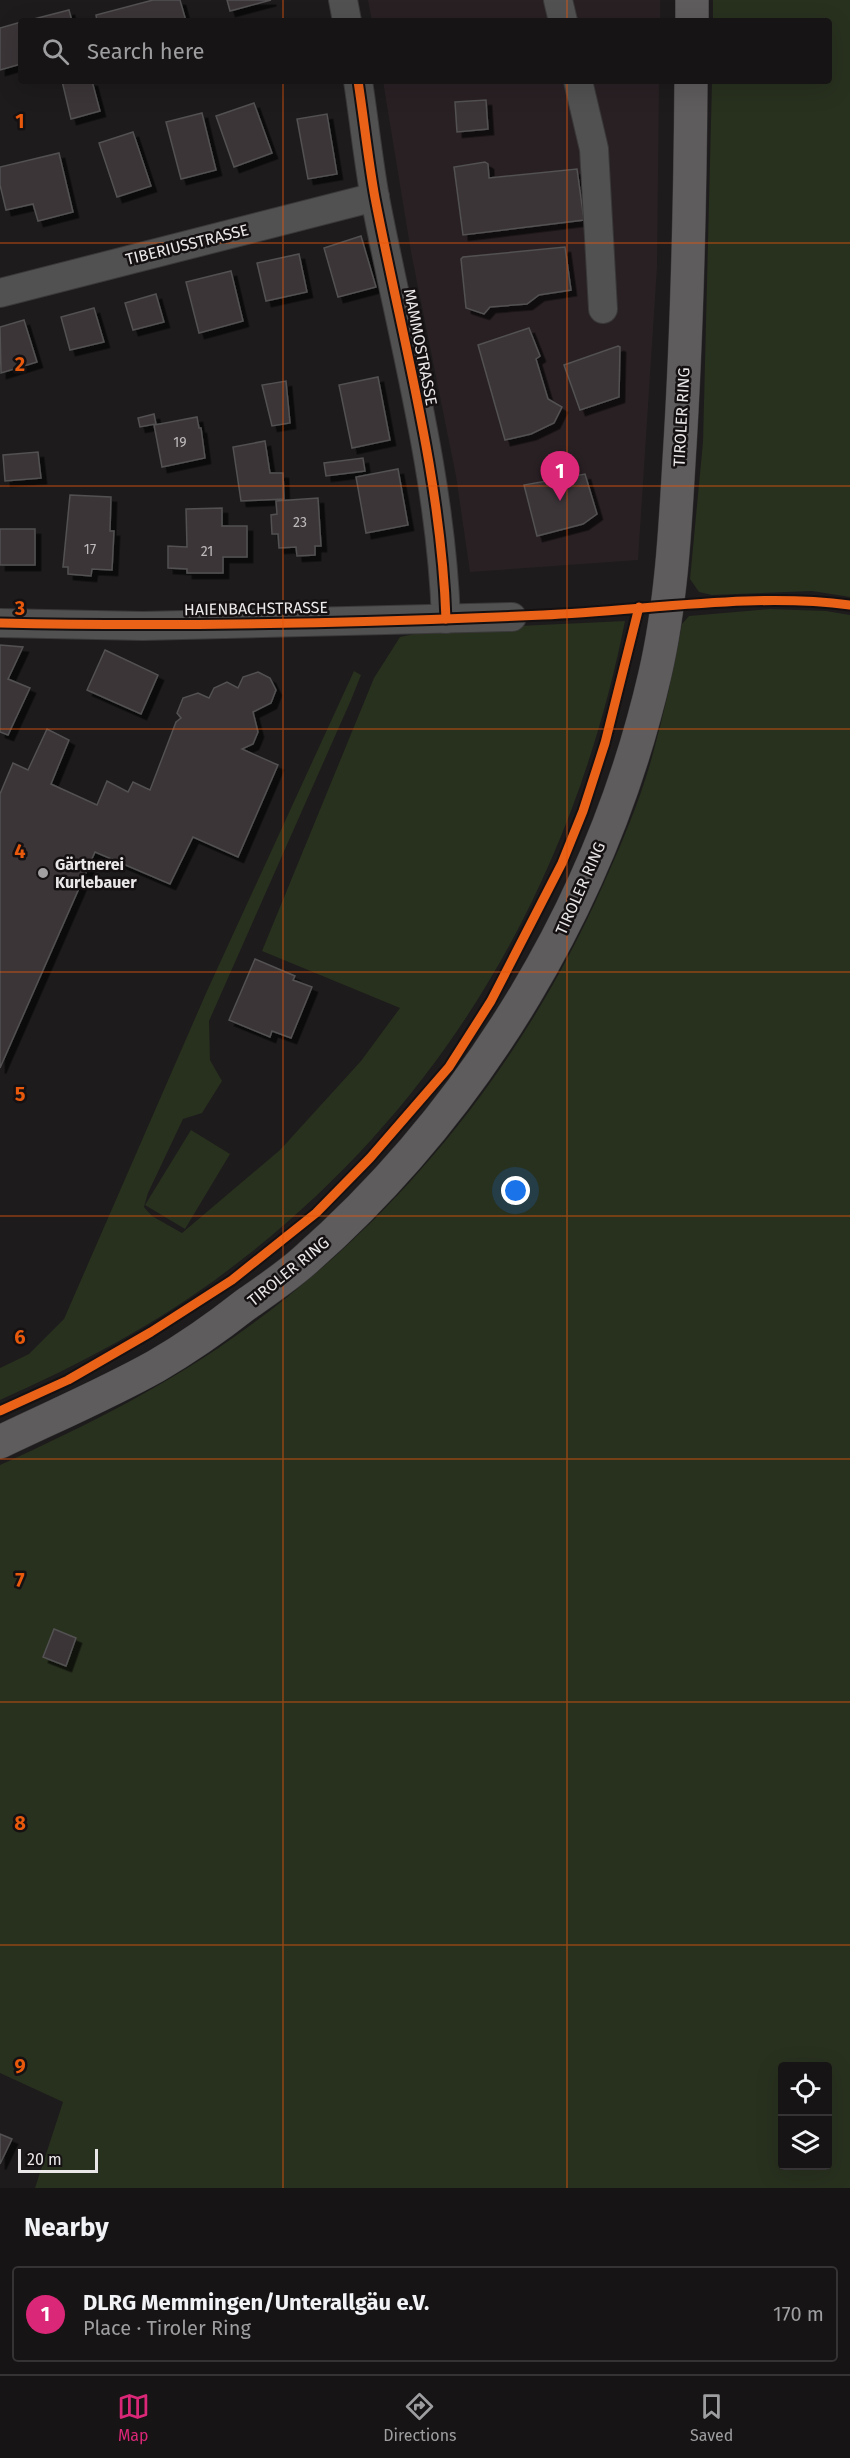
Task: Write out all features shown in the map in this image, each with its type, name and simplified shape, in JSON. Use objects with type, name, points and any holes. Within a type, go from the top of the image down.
[{"type":"main road","points":[[692,0],[692,18]]},
{"type":"main road","name":"TIROLER RING","points":[[0,1442],[159,1365],[301,1264],[368,1200],[465,1089],[497,1043],[559,936],[582,890],[632,756],[656,674],[667,606],[683,410],[691,84]]},
{"type":"street","points":[[343,0],[346,18]]},
{"type":"street","points":[[558,0],[562,18]]},
{"type":"street","name":"MAMMOSTRASSE","points":[[358,84],[375,197],[403,328],[439,518],[446,619]]},
{"type":"street","points":[[579,84],[594,149],[603,309]]},
{"type":"street","name":"TIBERIUSSTRASSE","points":[[0,293],[375,197]]},
{"type":"street","name":"HAIENBACHSTRASSE","points":[[0,623],[143,626],[512,617]]},
{"type":"shaded area","points":[[368,0],[660,0],[660,18],[371,18]]},
{"type":"shaded area","points":[[383,84],[659,84],[657,267],[638,560],[470,572],[456,476],[411,252]]},
{"type":"green space","points":[[713,0],[850,0],[850,597],[812,591],[712,595],[699,592],[690,579],[703,442],[712,84],[832,84],[832,18],[713,18]]},
{"type":"green space","points":[[770,609],[826,611],[850,615],[850,2188],[35,2188],[63,2102],[0,2073],[0,1465],[64,1435],[159,1385],[248,1327],[305,1282],[358,1235],[455,1129],[498,1072],[537,1012],[572,950],[603,885],[647,773],[665,707],[682,624],[689,616]]},
{"type":"green space","points":[[625,621],[602,718],[571,810],[533,899],[488,984],[434,1063],[373,1138],[304,1207],[227,1271],[174,1308],[117,1342],[0,1400],[0,1368],[29,1354],[64,1319],[207,991],[354,671],[361,675],[351,700],[209,1021],[210,1060],[222,1081],[202,1113],[183,1119],[148,1193],[144,1207],[152,1216],[182,1233],[280,1150],[361,1061],[400,1008],[262,951],[374,678],[400,637],[434,630]]},
{"type":"green space","points":[[191,1130],[230,1154],[185,1229],[145,1205]]},
{"type":"building","points":[[153,0],[180,0],[185,18],[96,18],[96,15]]},
{"type":"building","points":[[227,0],[271,0],[230,11]]},
{"type":"building","points":[[69,10],[71,18],[38,18]]},
{"type":"building","points":[[18,23],[18,65],[0,70],[0,28]]},
{"type":"building","points":[[63,84],[93,84],[100,111],[71,119]]},
{"type":"building","points":[[486,100],[488,129],[457,132],[455,102]]},
{"type":"building","points":[[254,103],[272,153],[234,167],[216,116]]},
{"type":"building","points":[[202,113],[216,170],[181,179],[166,122]]},
{"type":"building","points":[[327,114],[337,174],[308,179],[297,119]]},
{"type":"building","points":[[133,132],[151,186],[117,197],[99,143]]},
{"type":"building","points":[[59,153],[73,212],[38,221],[33,204],[6,210],[0,185],[0,167]]},
{"type":"building","points":[[485,162],[488,164],[489,178],[577,169],[584,220],[463,235],[454,167]]},
{"type":"building","points":[[361,236],[376,287],[338,297],[324,248]]},
{"type":"building","points":[[565,247],[571,290],[539,295],[527,304],[490,307],[484,314],[466,308],[461,259],[463,257]]},
{"type":"building","points":[[299,254],[307,292],[266,301],[257,263]]},
{"type":"building","points":[[231,271],[243,321],[199,333],[186,282]]},
{"type":"building","points":[[156,294],[164,322],[133,330],[125,303]]},
{"type":"building","points":[[94,308],[104,342],[70,350],[61,317]]},
{"type":"building","points":[[24,320],[37,362],[1,373],[0,327]]},
{"type":"building","points":[[529,328],[540,356],[536,359],[548,399],[562,407],[554,423],[531,434],[505,440],[478,345]]},
{"type":"building","points":[[620,347],[619,397],[580,410],[564,365]]},
{"type":"building","points":[[378,377],[390,440],[352,448],[339,385]]},
{"type":"building","points":[[286,381],[290,423],[272,426],[262,385]]},
{"type":"building","points":[[154,414],[156,424],[140,427],[138,418]]},
{"type":"building","points":[[197,417],[199,428],[201,428],[205,458],[162,467],[154,425]]},
{"type":"building","points":[[265,441],[270,473],[283,473],[284,499],[241,501],[233,447]]},
{"type":"building","points":[[38,452],[41,478],[5,481],[3,455]]},
{"type":"building","points":[[363,458],[365,471],[326,476],[324,463]]},
{"type":"building","points":[[398,469],[408,525],[366,533],[356,477]]},
{"type":"building","points":[[585,474],[597,514],[583,524],[537,536],[524,485]]},
{"type":"building","points":[[70,495],[111,497],[110,531],[114,531],[112,570],[92,569],[91,576],[68,574],[68,567],[63,567]]},
{"type":"building","points":[[318,498],[321,546],[315,546],[315,555],[297,556],[296,547],[279,548],[278,534],[272,534],[271,515],[277,514],[276,501]]},
{"type":"building","points":[[222,508],[222,526],[247,526],[247,557],[223,557],[223,573],[187,573],[187,569],[168,568],[168,546],[187,547],[186,509]]},
{"type":"building","points":[[0,529],[35,529],[35,565],[0,565]]},
{"type":"building","points":[[0,645],[23,647],[8,679],[30,688],[8,735],[0,732]]},
{"type":"building","points":[[105,650],[158,675],[141,714],[87,690]]},
{"type":"building","name":"Gärtnerei Kurlebauer","points":[[258,672],[270,678],[276,690],[271,703],[253,712],[258,732],[253,744],[242,749],[278,765],[238,857],[193,837],[170,884],[95,852],[0,1068],[0,794],[13,763],[28,770],[47,729],[69,740],[51,784],[97,805],[107,781],[128,792],[133,782],[150,790],[176,722],[181,718],[177,713],[183,698],[198,693],[209,698],[214,688],[227,682],[238,688],[243,677]]},
{"type":"building","points":[[255,959],[295,976],[293,980],[312,987],[291,1038],[272,1031],[270,1037],[229,1020]]},
{"type":"building","points":[[54,1629],[76,1638],[66,1666],[43,1657]]},
{"type":"building","points":[[0,2134],[12,2139],[0,2164]]},
{"type":"cycle path","points":[[358,84],[375,198],[419,407],[437,513],[446,619]]},
{"type":"cycle path","points":[[0,623],[136,625],[407,620],[581,613],[736,601],[850,605]]},
{"type":"cycle path","points":[[0,1411],[68,1380],[151,1332],[232,1280],[316,1213],[370,1158],[449,1067],[491,1001],[562,863],[583,811],[605,743],[639,607]]},
{"type":"place","name":"DLRG Memmingen/Unterallgäu e.V.","points":[[560,501]]},
{"type":"place","name":"Gärtnerei Kurlebauer","points":[[43,873]]}]
